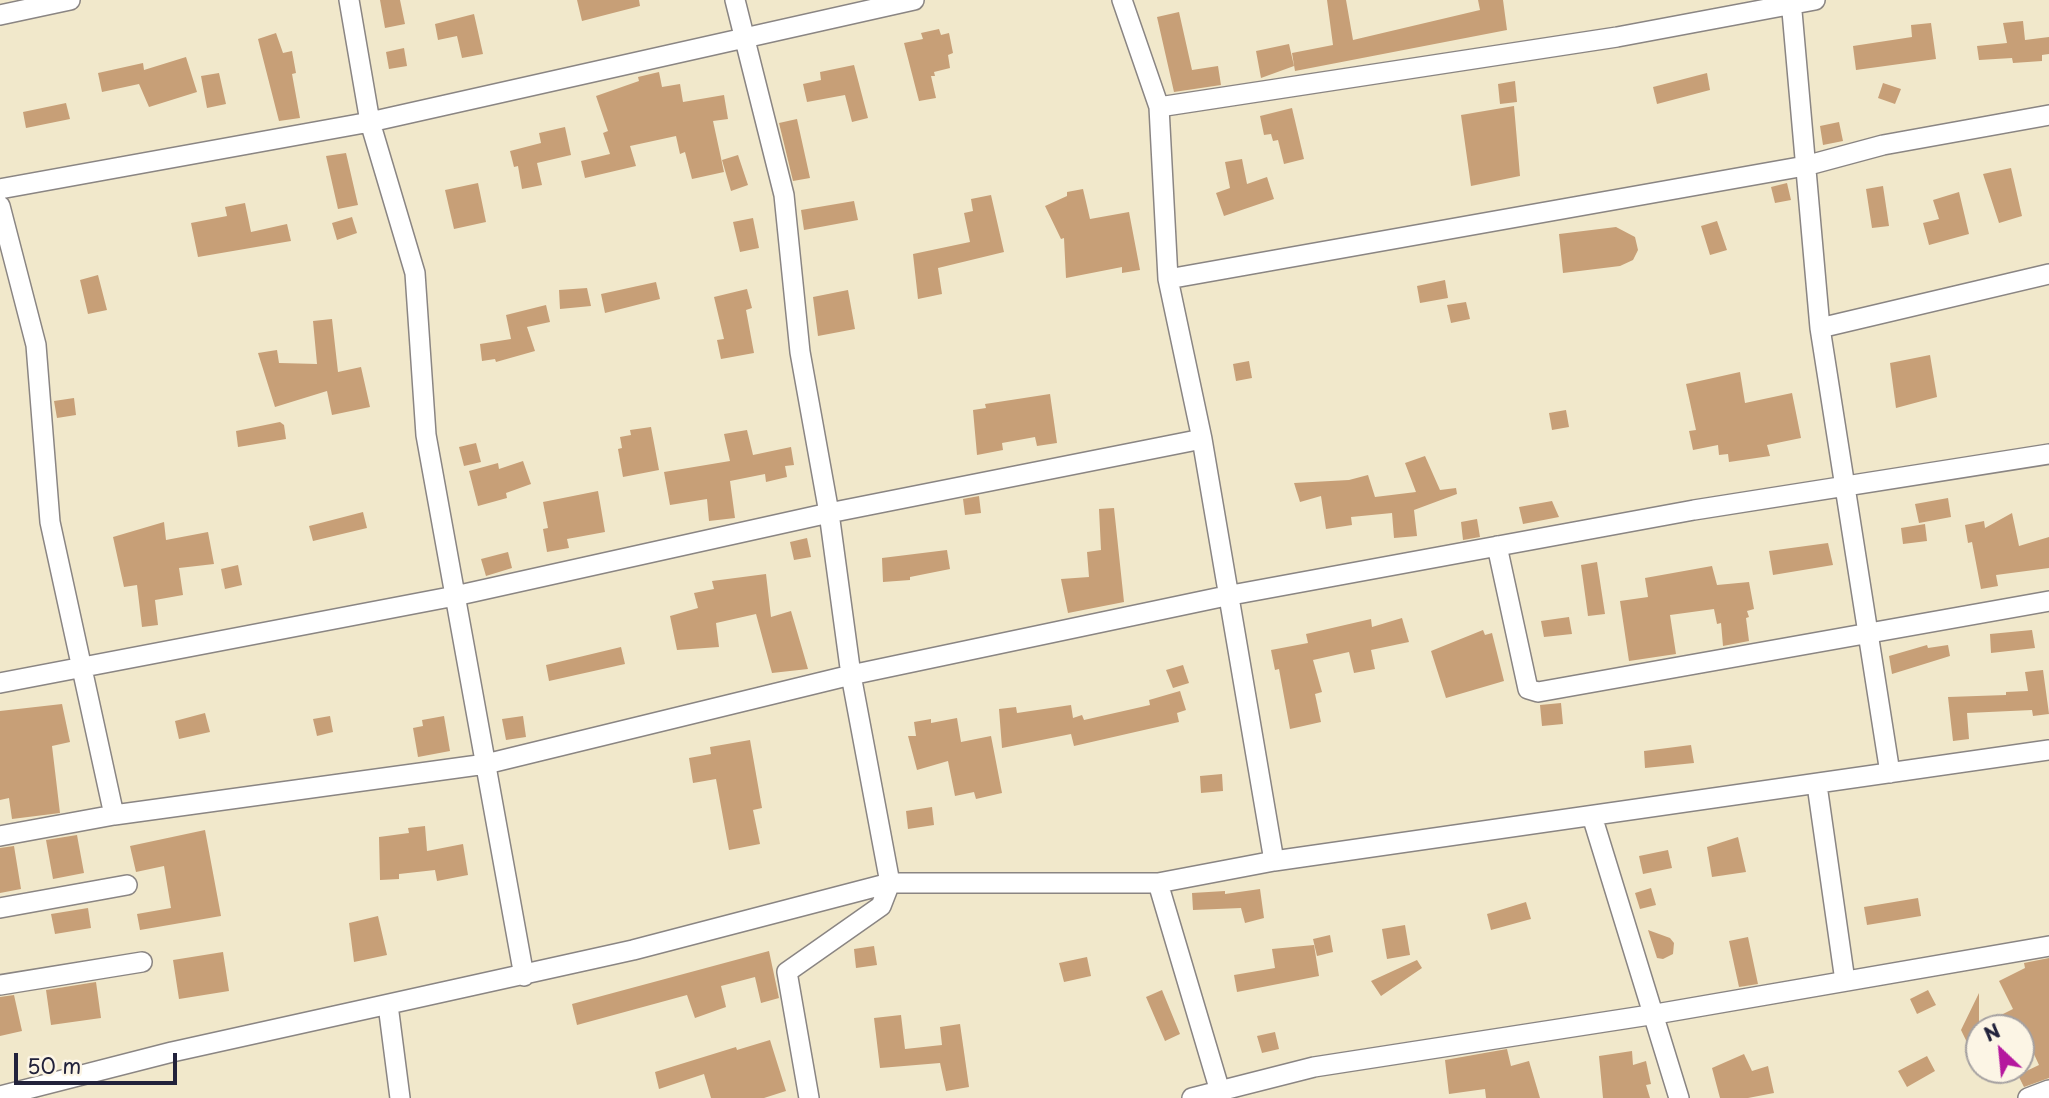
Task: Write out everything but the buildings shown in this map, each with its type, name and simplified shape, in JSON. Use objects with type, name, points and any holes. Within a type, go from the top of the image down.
[{"type":"street","points":[[0,15],[70,0]]},
{"type":"street","points":[[349,0],[370,122],[415,273],[426,435],[524,976]]},
{"type":"street","points":[[734,0],[784,195],[800,352],[830,513],[850,675],[890,883],[881,906],[787,972],[809,1098]]},
{"type":"street","points":[[0,189],[370,122],[914,0]]},
{"type":"street","points":[[1122,0],[1159,107],[1168,279],[1202,439],[1226,596],[1274,861]]},
{"type":"street","points":[[1159,107],[1617,37],[1791,2],[1815,0]]},
{"type":"street","points":[[1791,2],[1820,328],[1890,773]]},
{"type":"street","points":[[1168,279],[1805,166],[1883,145],[2049,115]]},
{"type":"street","points":[[0,206],[36,345],[50,522],[114,815]]},
{"type":"street","points":[[1820,328],[2049,274]]},
{"type":"street","points":[[0,683],[455,596],[830,513],[1202,439]]},
{"type":"street","points":[[0,836],[114,815],[486,764],[850,675],[1226,596],[1694,510],[2049,454]]},
{"type":"street","points":[[1497,546],[1522,668],[1528,689],[1538,692],[2049,601]]},
{"type":"street","points":[[0,1096],[172,1052],[524,976],[890,883],[1158,883],[1274,861],[2049,750]]},
{"type":"street","points":[[1816,785],[1845,981]]},
{"type":"street","points":[[1592,816],[1656,1014],[1679,1098]]},
{"type":"street","points":[[1158,883],[1221,1095]]},
{"type":"street","points":[[0,908],[127,885]]},
{"type":"street","points":[[1192,1098],[1221,1095],[1314,1067],[1656,1014],[2049,946]]},
{"type":"street","points":[[0,985],[142,962]]},
{"type":"street","points":[[388,1005],[400,1098]]},
{"type":"street","points":[[2028,1098],[2049,1090]]}]
